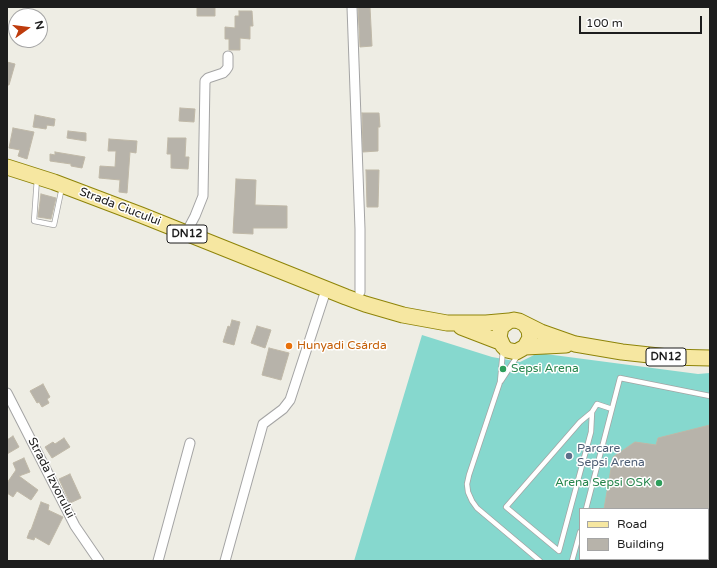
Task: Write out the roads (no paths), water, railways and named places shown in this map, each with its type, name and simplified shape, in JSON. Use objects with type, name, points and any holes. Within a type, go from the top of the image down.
[{"type":"main road","name":"Strada Ciucului","points":[[7,167],[62,185],[186,233],[326,290],[363,298]]},
{"type":"main road","name":"DN12","points":[[363,298],[403,315],[447,323],[486,323],[509,321]]},
{"type":"main road","points":[[509,321],[519,321],[526,326],[529,330],[530,338],[523,349],[511,351],[501,344],[499,337],[501,327],[509,321]]},
{"type":"main road","name":"DN12","points":[[447,323],[501,344]]},
{"type":"main road","name":"DN12","points":[[526,326],[575,344],[622,352],[668,357],[710,358]]},
{"type":"main road","name":"DN12","points":[[523,349],[575,344]]},
{"type":"street","points":[[352,7],[363,298]]},
{"type":"street","points":[[186,233],[203,196],[205,81],[208,78],[223,73],[226,70],[228,66],[228,56]]},
{"type":"street","points":[[225,561],[263,424],[283,409],[290,400],[326,290]]},
{"type":"street","name":"Strada Izvorului","points":[[7,393],[76,526],[99,561]]},
{"type":"street","points":[[158,561],[190,443]]},
{"type":"lane","points":[[37,176],[34,221],[54,225],[62,185]]},
{"type":"lane","points":[[500,382],[501,344]]},
{"type":"lane","points":[[523,349],[500,382],[467,484],[472,502],[477,508],[540,561]]},
{"type":"lane","points":[[586,508],[620,378],[710,396]]},
{"type":"lane","points":[[592,412],[591,432],[559,551],[506,507],[580,422],[592,412],[597,404],[612,409]]},
{"type":"lane","points":[[572,561],[579,536]]},
{"type":"place","name":"Hunyadi Csárda","points":[[289,346]]},
{"type":"place","name":"Sepsi Arena","points":[[503,369]]},
{"type":"place","name":"Parcare Sepsi Arena","points":[[569,456]]},
{"type":"place","name":"Arena Sepsi OSK","points":[[659,483]]}]
